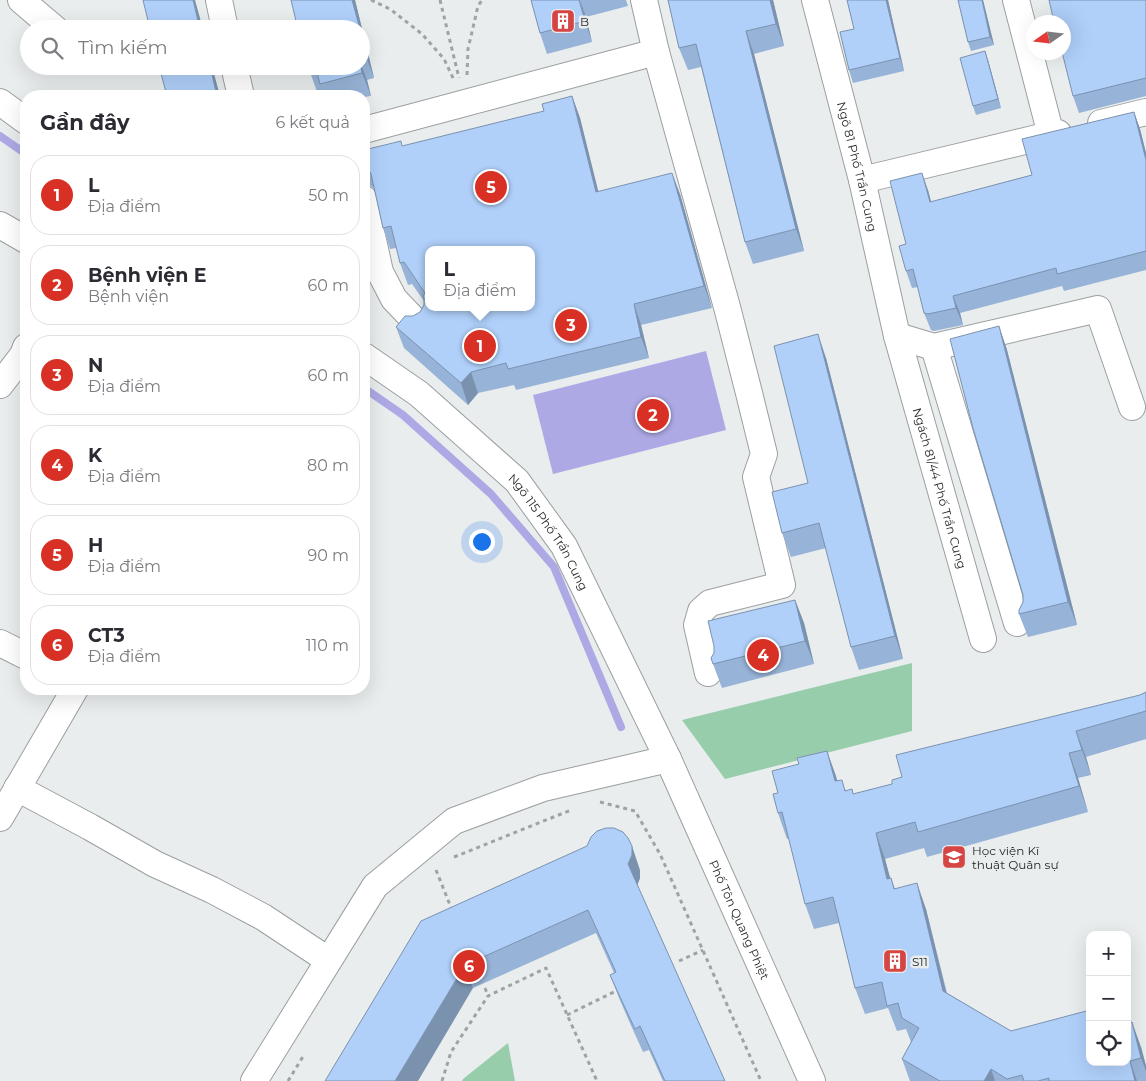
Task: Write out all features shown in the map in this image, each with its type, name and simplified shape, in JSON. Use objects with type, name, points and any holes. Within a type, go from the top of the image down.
[{"type":"street","points":[[21,0],[44,20]]},
{"type":"street","points":[[219,0],[223,20]]},
{"type":"street","points":[[644,0],[656,52],[727,307],[764,454],[756,477],[782,584],[710,603],[701,611],[697,625],[708,673]]},
{"type":"street","name":"Ngõ 81 Phố Trần Cung","points":[[815,0],[862,180],[897,336]]},
{"type":"street","points":[[1016,0],[1051,135]]},
{"type":"street","points":[[370,128],[656,52]]},
{"type":"street","points":[[236,75],[240,90]]},
{"type":"street","points":[[0,102],[20,117]]},
{"type":"street","points":[[862,180],[1146,112]]},
{"type":"street","points":[[0,225],[20,237]]},
{"type":"street","points":[[370,226],[380,272],[394,299],[417,324]]},
{"type":"street","points":[[897,336],[934,347],[1098,309],[1132,407]]},
{"type":"street","name":"Ngách 81/44 Phố Trần Cung","points":[[897,336],[983,639]]},
{"type":"street","points":[[934,347],[1018,623]]},
{"type":"street","points":[[0,385],[20,358]]},
{"type":"street","name":"Ngõ 115 Phố Trần Cung","points":[[370,360],[419,394],[517,481],[564,546],[668,759]]},
{"type":"street","points":[[0,642],[20,653]]},
{"type":"street","points":[[0,818],[71,695]]},
{"type":"street","points":[[254,1081],[375,886],[454,821],[543,788],[668,759]]},
{"type":"street","name":"Phố Tôn Quang Phiệt","points":[[668,759],[812,1081]]},
{"type":"street","points":[[17,788],[155,864],[212,890],[263,917],[328,960]]},
{"type":"path","points":[[371,0],[390,9],[422,34],[444,59],[465,103]]},
{"type":"path","points":[[440,0],[465,103]]},
{"type":"path","points":[[465,103],[468,49],[478,6],[482,0]]},
{"type":"path","points":[[594,801],[635,810],[660,854],[761,1081]]},
{"type":"path","points":[[451,858],[576,808]]},
{"type":"path","points":[[425,844],[454,914]]},
{"type":"path","points":[[679,961],[703,950]]},
{"type":"path","points":[[442,1081],[452,1052],[488,996],[546,968],[597,1081]]},
{"type":"path","points":[[485,988],[488,996]]},
{"type":"path","points":[[567,1014],[614,992]]},
{"type":"green space","points":[[912,663],[912,731],[725,779],[682,720]]},
{"type":"green space","points":[[508,1043],[515,1081],[462,1081],[463,1079]]},
{"type":"shaded area","points":[[706,351],[726,430],[553,474],[533,395]]},
{"type":"building","points":[[143,0],[193,0],[198,20],[148,20]]},
{"type":"building","points":[[291,0],[352,0],[358,20],[296,20]]},
{"type":"building","points":[[531,0],[579,0],[585,21],[540,33]]},
{"type":"building","points":[[668,0],[770,0],[776,24],[746,31],[796,229],[745,242],[696,44],[679,48]]},
{"type":"building","points":[[847,0],[886,0],[900,58],[849,70],[840,32],[854,29]]},
{"type":"building","points":[[958,0],[982,0],[990,37],[968,42]]},
{"type":"building","points":[[1049,0],[1146,0],[1146,78],[1073,96],[1064,60],[1071,60],[1071,15],[1052,15]]},
{"type":"building","points":[[985,51],[998,99],[973,106],[960,58]]},
{"type":"building","points":[[161,75],[212,75],[216,90],[165,90]]},
{"type":"building","points":[[318,75],[354,75],[320,84]]},
{"type":"building","points":[[572,96],[596,192],[672,173],[704,286],[634,304],[641,337],[508,369],[506,363],[471,372],[461,383],[396,327],[405,316],[413,316],[420,312],[424,305],[423,296],[425,293],[404,262],[400,263],[391,226],[383,228],[370,172],[370,149],[401,141],[402,146],[544,111],[542,104]]},
{"type":"building","points":[[1134,112],[1146,160],[1146,251],[1057,274],[1056,268],[953,296],[956,308],[928,314],[924,313],[913,269],[906,271],[899,246],[906,244],[890,181],[922,173],[930,202],[1032,175],[1022,139]]},
{"type":"building","points":[[999,326],[1068,602],[1019,614],[1023,595],[973,428],[950,339]]},
{"type":"building","points":[[818,334],[895,636],[851,647],[819,523],[782,533],[772,492],[808,483],[774,346]]},
{"type":"building","points":[[795,600],[805,641],[713,664],[711,658],[714,653],[714,646],[708,621]]},
{"type":"building","points":[[1146,692],[1146,711],[1076,731],[1082,750],[1069,753],[1079,786],[918,832],[915,822],[876,833],[887,879],[891,878],[894,889],[917,883],[943,991],[1011,1031],[1086,1011],[1086,1066],[1131,1065],[1135,1081],[1049,1081],[1049,1078],[1038,1081],[1024,1081],[1022,1075],[1007,1079],[991,1069],[984,1081],[940,1081],[902,1059],[919,1028],[902,1018],[898,1003],[887,1006],[882,982],[855,988],[833,897],[805,904],[782,812],[778,813],[773,794],[778,793],[772,771],[799,764],[797,758],[827,751],[835,781],[842,780],[845,791],[852,789],[853,794],[892,784],[892,780],[902,777],[896,755]]},
{"type":"building","points":[[614,828],[623,832],[632,846],[632,855],[628,864],[725,1081],[665,1081],[640,1026],[635,1029],[610,975],[616,972],[588,910],[465,965],[395,1081],[325,1081],[421,921],[587,846],[591,837],[597,831]]},
{"type":"building","points":[[1131,1022],[1132,1022],[1141,1058],[1131,1061]]},
{"type":"waterway","points":[[0,136],[20,150]]},
{"type":"waterway","points":[[370,392],[403,415],[491,494],[554,567],[621,727]]},
{"type":"place","name":"B","points":[[563,21]]},
{"type":"place","name":"H","points":[[491,187]]},
{"type":"place","name":"N","points":[[571,325]]},
{"type":"place","name":"L","points":[[480,346]]},
{"type":"place","name":"Bệnh viện E","points":[[653,415]]},
{"type":"place","name":"K","points":[[763,655]]},
{"type":"place","name":"Học viện Kĩ thuật Quân sự","points":[[954,857]]},
{"type":"place","name":"S11","points":[[895,961]]},
{"type":"place","name":"CT3","points":[[469,966]]}]
